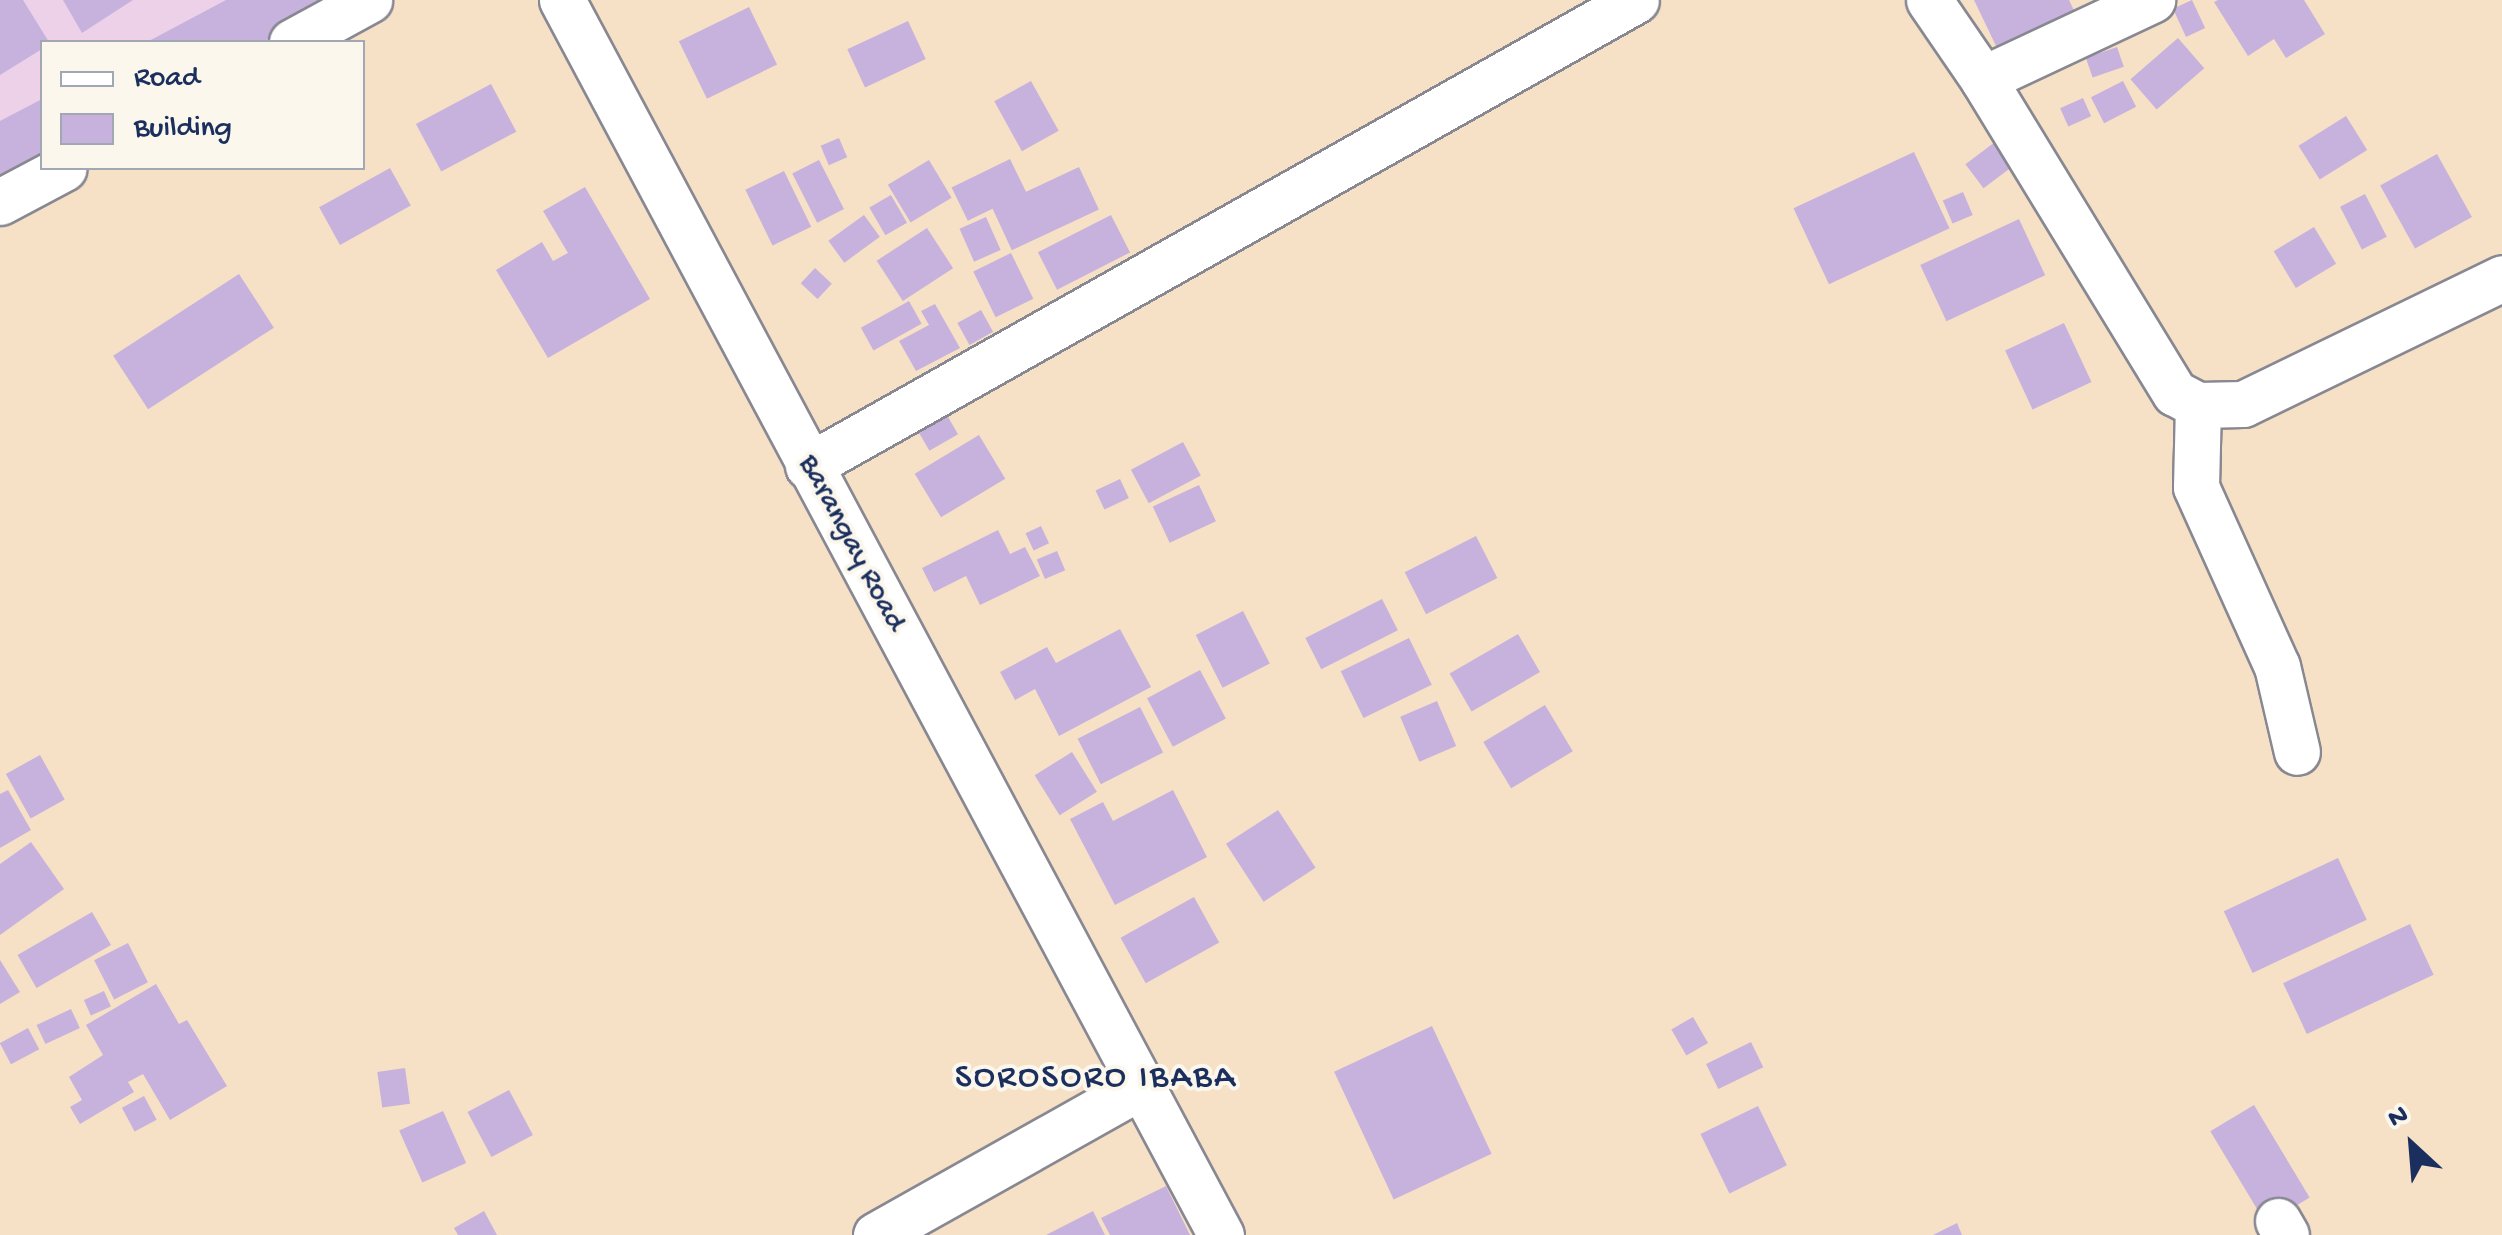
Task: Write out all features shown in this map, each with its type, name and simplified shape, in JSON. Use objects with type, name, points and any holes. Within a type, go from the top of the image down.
[{"type":"street","points":[[296,40],[370,0]]},
{"type":"street","name":"Barangay Road","points":[[562,0],[1221,1235]]},
{"type":"street","points":[[808,466],[1636,0]]},
{"type":"street","points":[[1929,0],[1983,79],[2175,393],[2198,406],[2243,404],[2502,278]]},
{"type":"street","points":[[1983,79],[2152,0]]},
{"type":"street","points":[[0,202],[60,170]]},
{"type":"street","points":[[2198,406],[2196,487],[2277,666],[2297,752]]},
{"type":"street","points":[[876,1235],[1140,1087]]},
{"type":"shaded area","points":[[0,0],[352,0],[278,40],[40,40],[40,169],[0,191]]},
{"type":"building","points":[[0,0],[23,0],[48,40],[40,40],[40,50],[0,75]]},
{"type":"building","points":[[63,0],[133,0],[82,33]]},
{"type":"building","points":[[226,0],[340,0],[266,40],[151,40]]},
{"type":"building","points":[[1974,0],[2069,0],[2087,38],[2010,75]]},
{"type":"building","points":[[2192,0],[2205,28],[2186,37],[2173,9]]},
{"type":"building","points":[[2304,0],[2325,34],[2286,58],[2274,39],[2248,56],[2214,2]]},
{"type":"building","points":[[749,7],[777,65],[707,99],[679,41]]},
{"type":"building","points":[[908,21],[926,59],[865,87],[847,49]]},
{"type":"building","points":[[2178,38],[2204,68],[2157,110],[2130,79]]},
{"type":"building","points":[[2117,47],[2124,67],[2093,78],[2086,58]]},
{"type":"building","points":[[1031,81],[1059,131],[1022,151],[994,101]]},
{"type":"building","points":[[2123,81],[2136,107],[2104,123],[2091,97]]},
{"type":"building","points":[[491,84],[516,132],[441,172],[416,124]]},
{"type":"building","points":[[2083,98],[2091,116],[2068,126],[2060,108]]},
{"type":"building","points":[[40,100],[40,162],[0,184],[0,121]]},
{"type":"building","points":[[2346,116],[2367,150],[2320,180],[2299,146]]},
{"type":"building","points":[[839,138],[847,157],[829,165],[821,146]]},
{"type":"building","points":[[1995,142],[2013,166],[1984,188],[1965,164]]},
{"type":"building","points":[[1914,152],[1949,228],[1829,284],[1793,208]]},
{"type":"building","points":[[2437,154],[2472,217],[2415,248],[2380,186]]},
{"type":"building","points":[[1010,159],[1026,192],[968,221],[952,187]]},
{"type":"building","points":[[819,160],[844,209],[817,223],[792,174]]},
{"type":"building","points":[[929,160],[952,198],[911,222],[888,185]]},
{"type":"building","points":[[1079,167],[1099,210],[1012,250],[992,208]]},
{"type":"building","points":[[390,168],[411,206],[340,245],[319,207]]},
{"type":"building","points":[[784,171],[811,227],[773,246],[745,190]]},
{"type":"building","points":[[585,187],[650,299],[548,358],[496,270],[542,242],[553,261],[568,253],[543,211]]},
{"type":"building","points":[[1963,192],[1973,215],[1953,224],[1943,201]]},
{"type":"building","points":[[2365,194],[2387,237],[2362,249],[2340,207]]},
{"type":"building","points":[[891,195],[907,223],[885,235],[869,208]]},
{"type":"building","points":[[864,215],[880,237],[844,263],[828,241]]},
{"type":"building","points":[[1111,215],[1130,252],[1057,290],[1038,252]]},
{"type":"building","points":[[986,217],[1001,250],[974,262],[960,229]]},
{"type":"building","points":[[2019,219],[2045,275],[1946,321],[1920,265]]},
{"type":"building","points":[[2314,227],[2336,264],[2296,288],[2274,251]]},
{"type":"building","points":[[927,228],[953,268],[903,301],[877,261]]},
{"type":"building","points":[[1011,253],[1033,299],[996,317],[973,271]]},
{"type":"building","points":[[815,268],[832,284],[817,299],[801,283]]},
{"type":"building","points":[[239,274],[274,328],[148,409],[113,356]]},
{"type":"building","points":[[909,301],[922,324],[874,350],[861,328]]},
{"type":"building","points":[[935,304],[960,348],[916,371],[899,341],[929,325],[921,311]]},
{"type":"building","points":[[981,310],[993,332],[970,345],[957,323]]},
{"type":"building","points":[[2064,323],[2091,382],[2033,409],[2005,350]]},
{"type":"building","points":[[944,410],[958,434],[929,451],[915,426]]},
{"type":"building","points":[[979,435],[1005,479],[941,517],[915,474]]},
{"type":"building","points":[[1183,442],[1201,476],[1149,503],[1131,470]]},
{"type":"building","points":[[1120,479],[1129,498],[1104,509],[1096,490]]},
{"type":"building","points":[[1199,485],[1216,521],[1170,543],[1153,507]]},
{"type":"building","points":[[1041,526],[1049,543],[1034,550],[1026,533]]},
{"type":"building","points":[[998,530],[1010,554],[1025,547],[1040,576],[980,605],[966,576],[934,592],[922,568]]},
{"type":"building","points":[[1476,536],[1497,578],[1426,614],[1405,572]]},
{"type":"building","points":[[1057,551],[1065,570],[1045,579],[1037,560]]},
{"type":"building","points":[[1382,599],[1398,630],[1321,669],[1305,638]]},
{"type":"building","points":[[1243,611],[1270,664],[1223,688],[1196,635]]},
{"type":"building","points":[[1120,629],[1151,687],[1059,736],[1035,689],[1015,700],[1000,672],[1047,647],[1056,663]]},
{"type":"building","points":[[1518,634],[1540,672],[1472,712],[1450,674]]},
{"type":"building","points":[[1409,638],[1432,685],[1363,718],[1341,671]]},
{"type":"building","points":[[1200,670],[1226,719],[1173,747],[1147,698]]},
{"type":"building","points":[[1437,701],[1456,746],[1419,762],[1400,717]]},
{"type":"building","points":[[1545,705],[1573,751],[1511,788],[1483,742]]},
{"type":"building","points":[[1140,707],[1163,752],[1101,784],[1078,739]]},
{"type":"building","points":[[1072,752],[1097,792],[1060,815],[1035,775]]},
{"type":"building","points":[[40,755],[65,800],[31,819],[6,774]]},
{"type":"building","points":[[8,790],[31,830],[0,848],[0,794]]},
{"type":"building","points":[[1173,790],[1207,857],[1115,905],[1070,819],[1103,802],[1113,821]]},
{"type":"building","points":[[1278,810],[1316,868],[1264,902],[1226,844]]},
{"type":"building","points":[[31,842],[64,889],[0,935],[0,864]]},
{"type":"building","points":[[2338,858],[2367,920],[2253,973],[2224,911]]},
{"type":"building","points":[[1194,897],[1219,942],[1146,983],[1121,938]]},
{"type":"building","points":[[92,912],[111,945],[37,988],[18,955]]},
{"type":"building","points":[[2410,924],[2434,975],[2307,1034],[2283,983]]},
{"type":"building","points":[[128,943],[148,982],[114,999],[94,960]]},
{"type":"building","points":[[0,960],[20,992],[0,1004]]},
{"type":"building","points":[[156,984],[179,1024],[187,1020],[227,1086],[170,1120],[143,1074],[128,1082],[134,1092],[80,1124],[70,1107],[82,1100],[69,1077],[103,1055],[86,1025]]},
{"type":"building","points":[[104,991],[111,1007],[91,1015],[84,1000]]},
{"type":"building","points":[[71,1009],[80,1028],[45,1044],[37,1025]]},
{"type":"building","points":[[1693,1017],[1708,1043],[1686,1055],[1671,1030]]},
{"type":"building","points":[[1432,1026],[1492,1154],[1394,1199],[1334,1072]]},
{"type":"building","points":[[28,1028],[39,1049],[11,1064],[0,1043]]},
{"type":"building","points":[[1751,1042],[1763,1067],[1718,1089],[1706,1064]]},
{"type":"building","points":[[405,1068],[410,1104],[382,1108],[377,1072]]},
{"type":"building","points":[[509,1090],[533,1135],[491,1157],[468,1112]]},
{"type":"building","points":[[144,1096],[157,1120],[135,1132],[122,1108]]},
{"type":"building","points":[[2254,1105],[2310,1198],[2266,1224],[2210,1131]]},
{"type":"building","points":[[1758,1106],[1787,1165],[1729,1193],[1700,1134]]},
{"type":"building","points":[[443,1111],[466,1163],[422,1183],[399,1131]]},
{"type":"building","points":[[1166,1186],[1190,1235],[1110,1235],[1101,1218]]},
{"type":"building","points":[[484,1211],[497,1235],[458,1235],[454,1228]]},
{"type":"building","points":[[1093,1211],[1105,1235],[1046,1235]]},
{"type":"building","points":[[1957,1223],[1962,1235],[1933,1235]]},
{"type":"district","name":"SOROSORO IBABA","points":[[1096,1079]]}]
